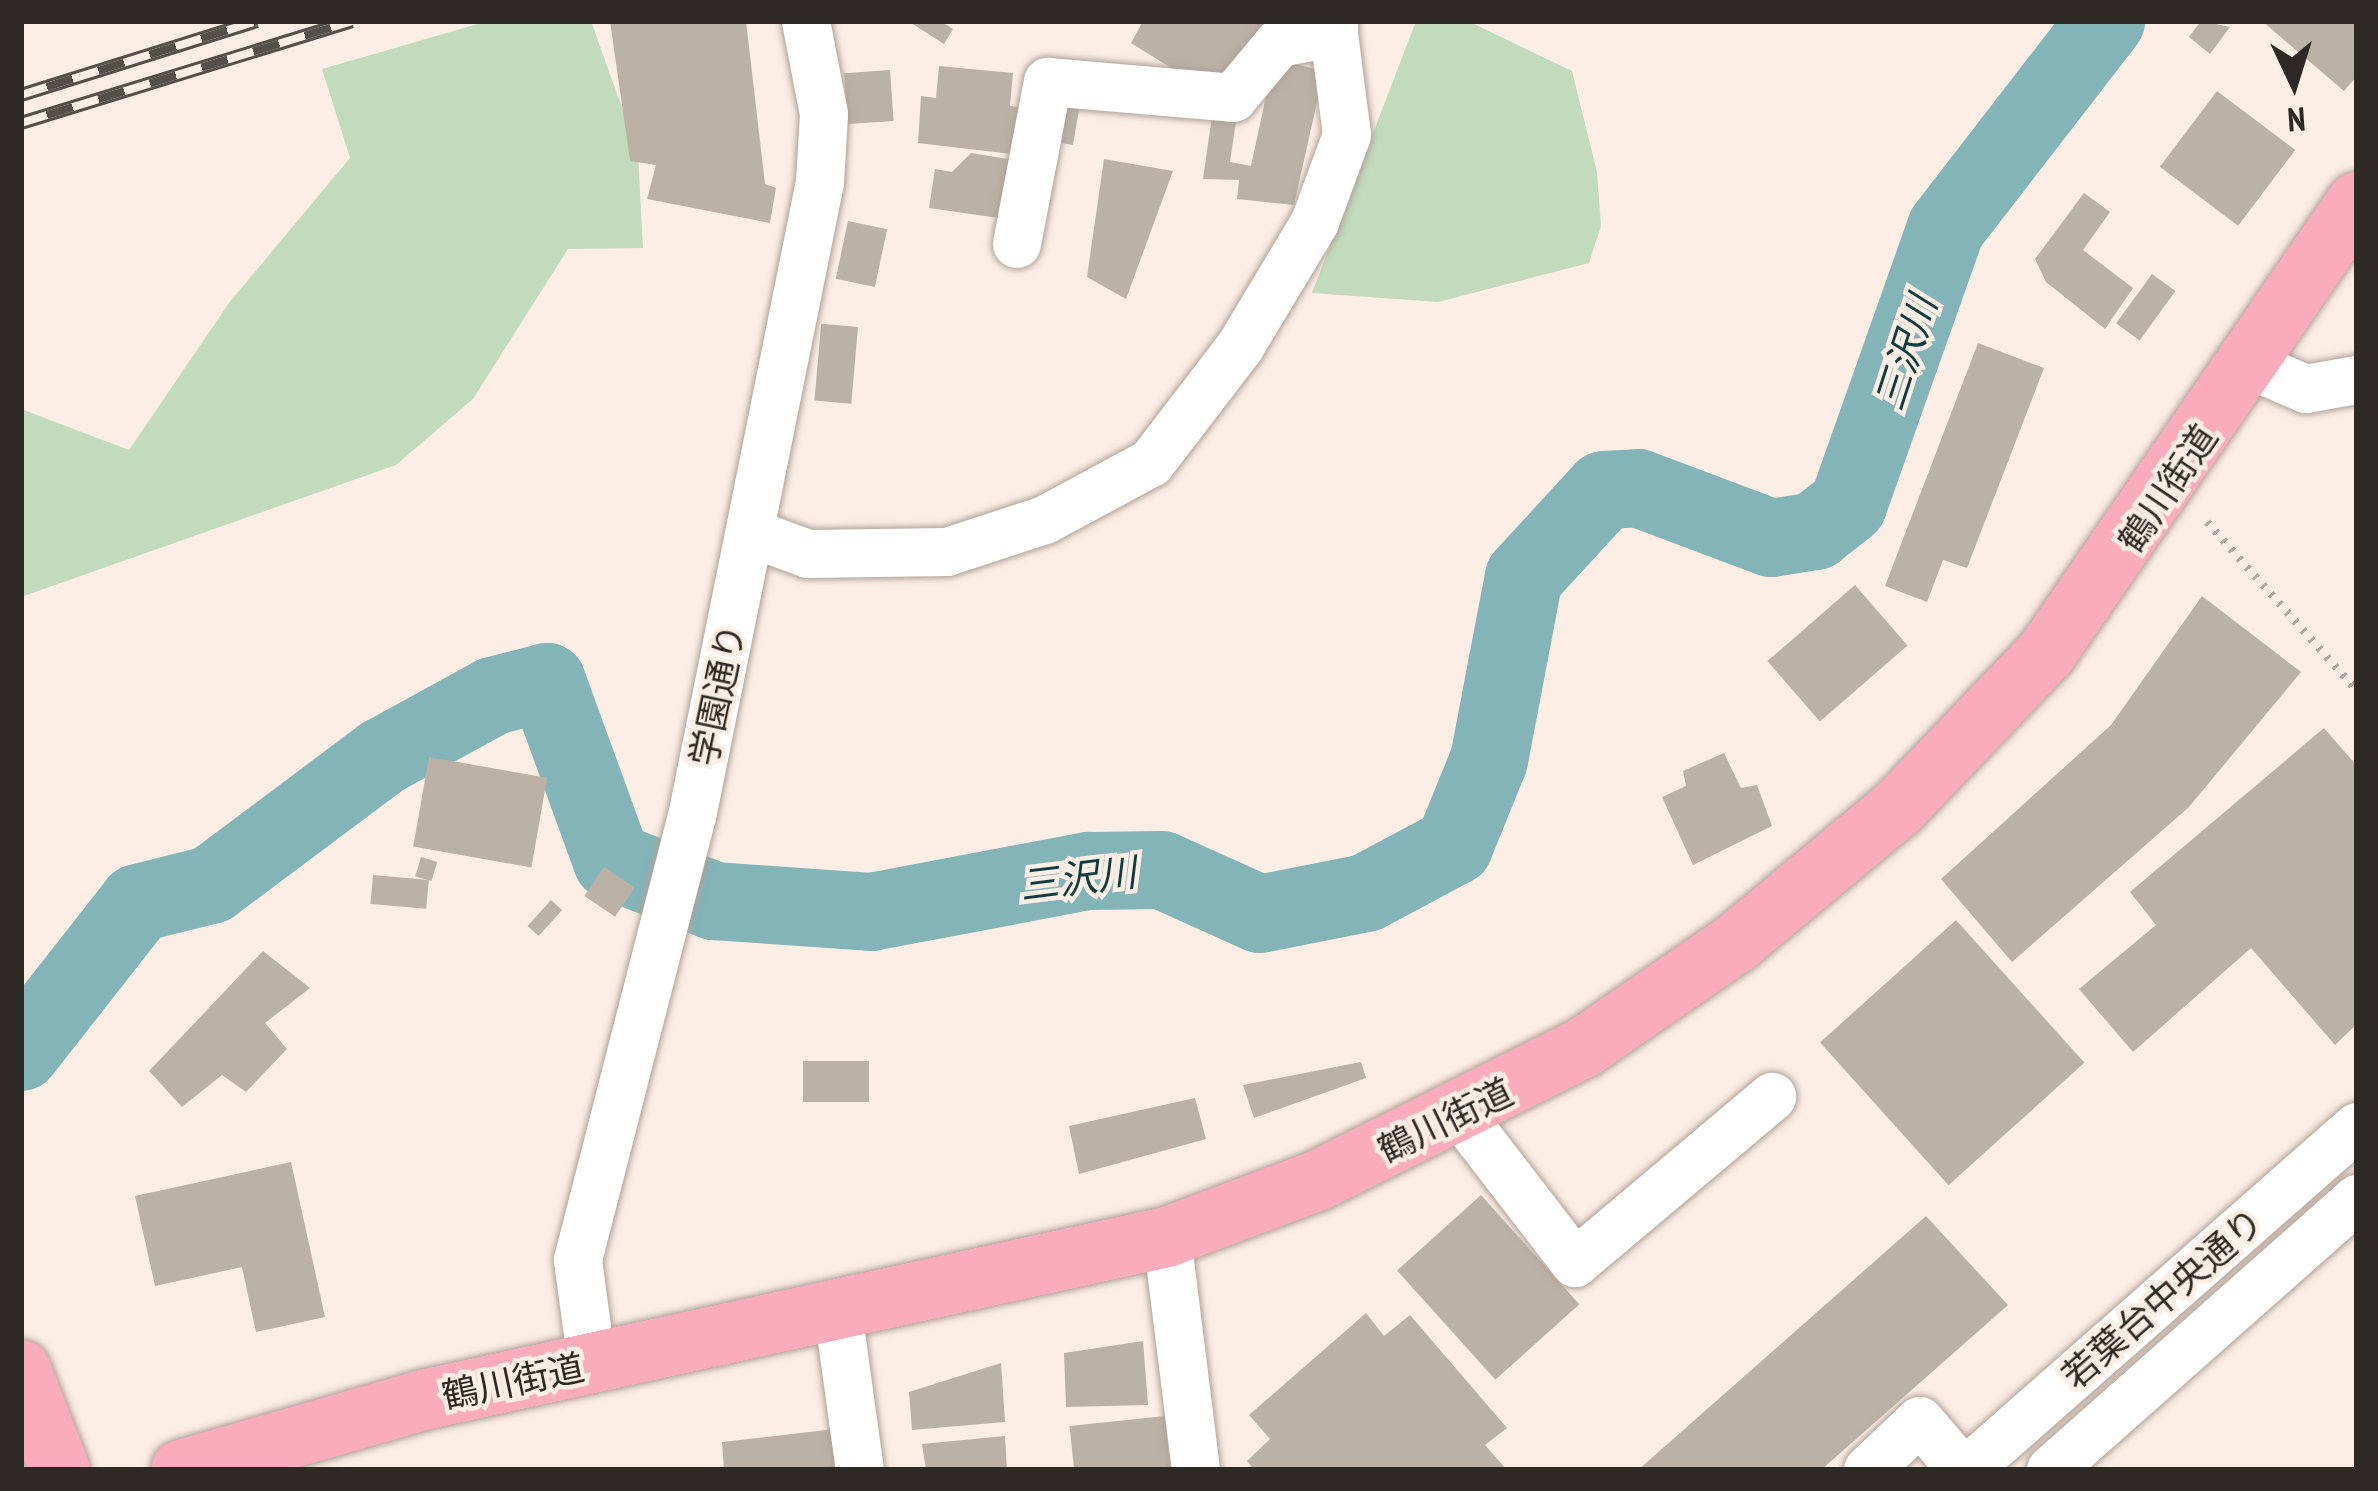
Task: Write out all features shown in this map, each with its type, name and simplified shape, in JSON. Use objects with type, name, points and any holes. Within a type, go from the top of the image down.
[{"type":"main road","name":"鶴川街道","points":[[181,1470],[592,1364],[1167,1237],[1461,1115],[1737,942],[1898,808],[2047,652],[2250,365],[2357,202]]},
{"type":"main road","points":[[21,1370],[60,1470]]},
{"type":"street","name":"学園通り","points":[[592,1364],[578,1260],[692,817],[820,182],[824,114],[806,21]]},
{"type":"street","points":[[751,533],[808,554],[947,552],[1045,520],[1151,463],[1240,346],[1315,222],[1347,135],[1334,27],[1279,43],[1233,98],[1048,82],[1017,244]]},
{"type":"street","points":[[2250,365],[2306,389],[2357,380]]},
{"type":"street","points":[[1461,1115],[1575,1263],[1772,1097]]},
{"type":"street","name":"若葉台中央通り","points":[[1964,1470],[2357,1127]]},
{"type":"street","name":"若葉台中央通り","points":[[2050,1470],[2357,1198]]},
{"type":"street","points":[[1167,1237],[1196,1470]]},
{"type":"street","points":[[838,1312],[860,1470]]},
{"type":"street","points":[[1868,1470],[1920,1421],[1964,1470]]},
{"type":"path","points":[[2206,522],[2356,690]]},
{"type":"path","points":[[2356,690],[2357,674]]},
{"type":"green space","points":[[488,21],[591,21],[638,153],[643,248],[568,249],[473,399],[396,465],[21,597],[21,409],[129,450],[229,303],[350,158],[322,69]]},
{"type":"green space","points":[[1416,21],[1468,21],[1572,71],[1597,172],[1601,226],[1589,263],[1438,302],[1312,293]]},
{"type":"building","points":[[610,21],[746,21],[765,184],[776,188],[770,223],[647,199],[656,165],[630,161]]},
{"type":"building","points":[[908,21],[940,21],[953,29],[944,44]]},
{"type":"building","points":[[1143,21],[1273,21],[1234,84],[1176,71],[1131,43]]},
{"type":"building","points":[[2201,21],[2230,27],[2210,54],[2189,37]]},
{"type":"building","points":[[2262,21],[2357,21],[2357,76],[2344,91]]},
{"type":"building","points":[[1274,59],[1324,71],[1294,205],[1237,199],[1239,180],[1203,179],[1212,116],[1236,121],[1230,162],[1251,166]]},
{"type":"building","points":[[939,66],[1013,73],[1010,106],[1027,108],[1020,155],[918,143],[921,96],[936,98]]},
{"type":"building","points":[[890,70],[894,121],[848,124],[844,73]]},
{"type":"building","points":[[1054,91],[1082,96],[1073,145],[1045,140]]},
{"type":"building","points":[[2217,91],[2295,150],[2238,226],[2160,167]]},
{"type":"building","points":[[971,153],[1020,161],[1012,220],[929,208],[935,169],[952,172]]},
{"type":"building","points":[[1104,159],[1173,171],[1126,299],[1087,277]]},
{"type":"building","points":[[2084,193],[2110,212],[2083,250],[2133,288],[2105,329],[2046,282],[2035,259]]},
{"type":"building","points":[[848,221],[887,229],[875,287],[836,279]]},
{"type":"building","points":[[2152,274],[2175,291],[2140,340],[2116,323]]},
{"type":"building","points":[[821,324],[858,327],[851,404],[814,400]]},
{"type":"building","points":[[1978,343],[2044,368],[1967,568],[1943,560],[1927,602],[1885,586]]},
{"type":"building","points":[[1855,585],[1907,645],[1820,721],[1767,661]]},
{"type":"building","points":[[2202,596],[2301,672],[2189,807],[2012,962],[1941,879],[2111,725]]},
{"type":"building","points":[[2324,728],[2357,766],[2357,1024],[2335,1045],[2251,948],[2133,1052],[2079,989],[2156,925],[2130,892]]},
{"type":"building","points":[[1724,753],[1741,788],[1757,785],[1772,826],[1693,865],[1662,797],[1686,786],[1683,771]]},
{"type":"building","points":[[429,757],[547,778],[531,867],[413,847]]},
{"type":"building","points":[[421,857],[437,862],[431,881],[415,876]]},
{"type":"building","points":[[604,867],[635,888],[615,917],[584,896]]},
{"type":"building","points":[[373,875],[429,880],[426,909],[370,904]]},
{"type":"building","points":[[551,900],[562,910],[539,936],[528,926]]},
{"type":"building","points":[[1956,920],[2084,1063],[1948,1185],[1820,1042]]},
{"type":"building","points":[[263,951],[310,988],[265,1023],[287,1049],[246,1092],[222,1075],[182,1107],[149,1071]]},
{"type":"building","points":[[803,1061],[869,1061],[869,1102],[803,1102]]},
{"type":"building","points":[[1361,1062],[1366,1078],[1254,1118],[1243,1085]]},
{"type":"building","points":[[1195,1098],[1206,1139],[1079,1174],[1069,1126]]},
{"type":"building","points":[[291,1162],[325,1317],[256,1332],[242,1267],[155,1286],[135,1196]]},
{"type":"building","points":[[1481,1195],[1579,1304],[1495,1380],[1397,1271]]},
{"type":"building","points":[[1926,1216],[2008,1305],[1821,1470],[1638,1470]]},
{"type":"building","points":[[1366,1313],[1384,1336],[1410,1315],[1507,1428],[1485,1445],[1507,1470],[1254,1470],[1247,1461],[1270,1439],[1249,1415]]},
{"type":"building","points":[[1143,1341],[1148,1405],[1066,1407],[1064,1353]]},
{"type":"building","points":[[1001,1363],[1005,1422],[912,1430],[909,1392]]},
{"type":"building","points":[[1165,1416],[1171,1470],[1074,1470],[1070,1426]]},
{"type":"building","points":[[835,1429],[839,1470],[724,1470],[722,1442]]},
{"type":"building","points":[[1005,1436],[1007,1470],[926,1470],[922,1444]]},
{"type":"waterway","name":"三沢川","points":[[21,1052],[138,903],[211,885],[382,757],[493,696],[547,682],[612,861],[714,901],[871,912],[1089,871],[1162,870],[1260,914],[1366,893],[1454,846],[1489,760],[1524,577],[1604,490],[1638,488],[1771,538],[1815,531],[1848,505],[1946,228],[2106,21]]},
{"type":"railway","points":[[21,95],[257,21]]},
{"type":"railway","points":[[21,123],[352,21]]}]
